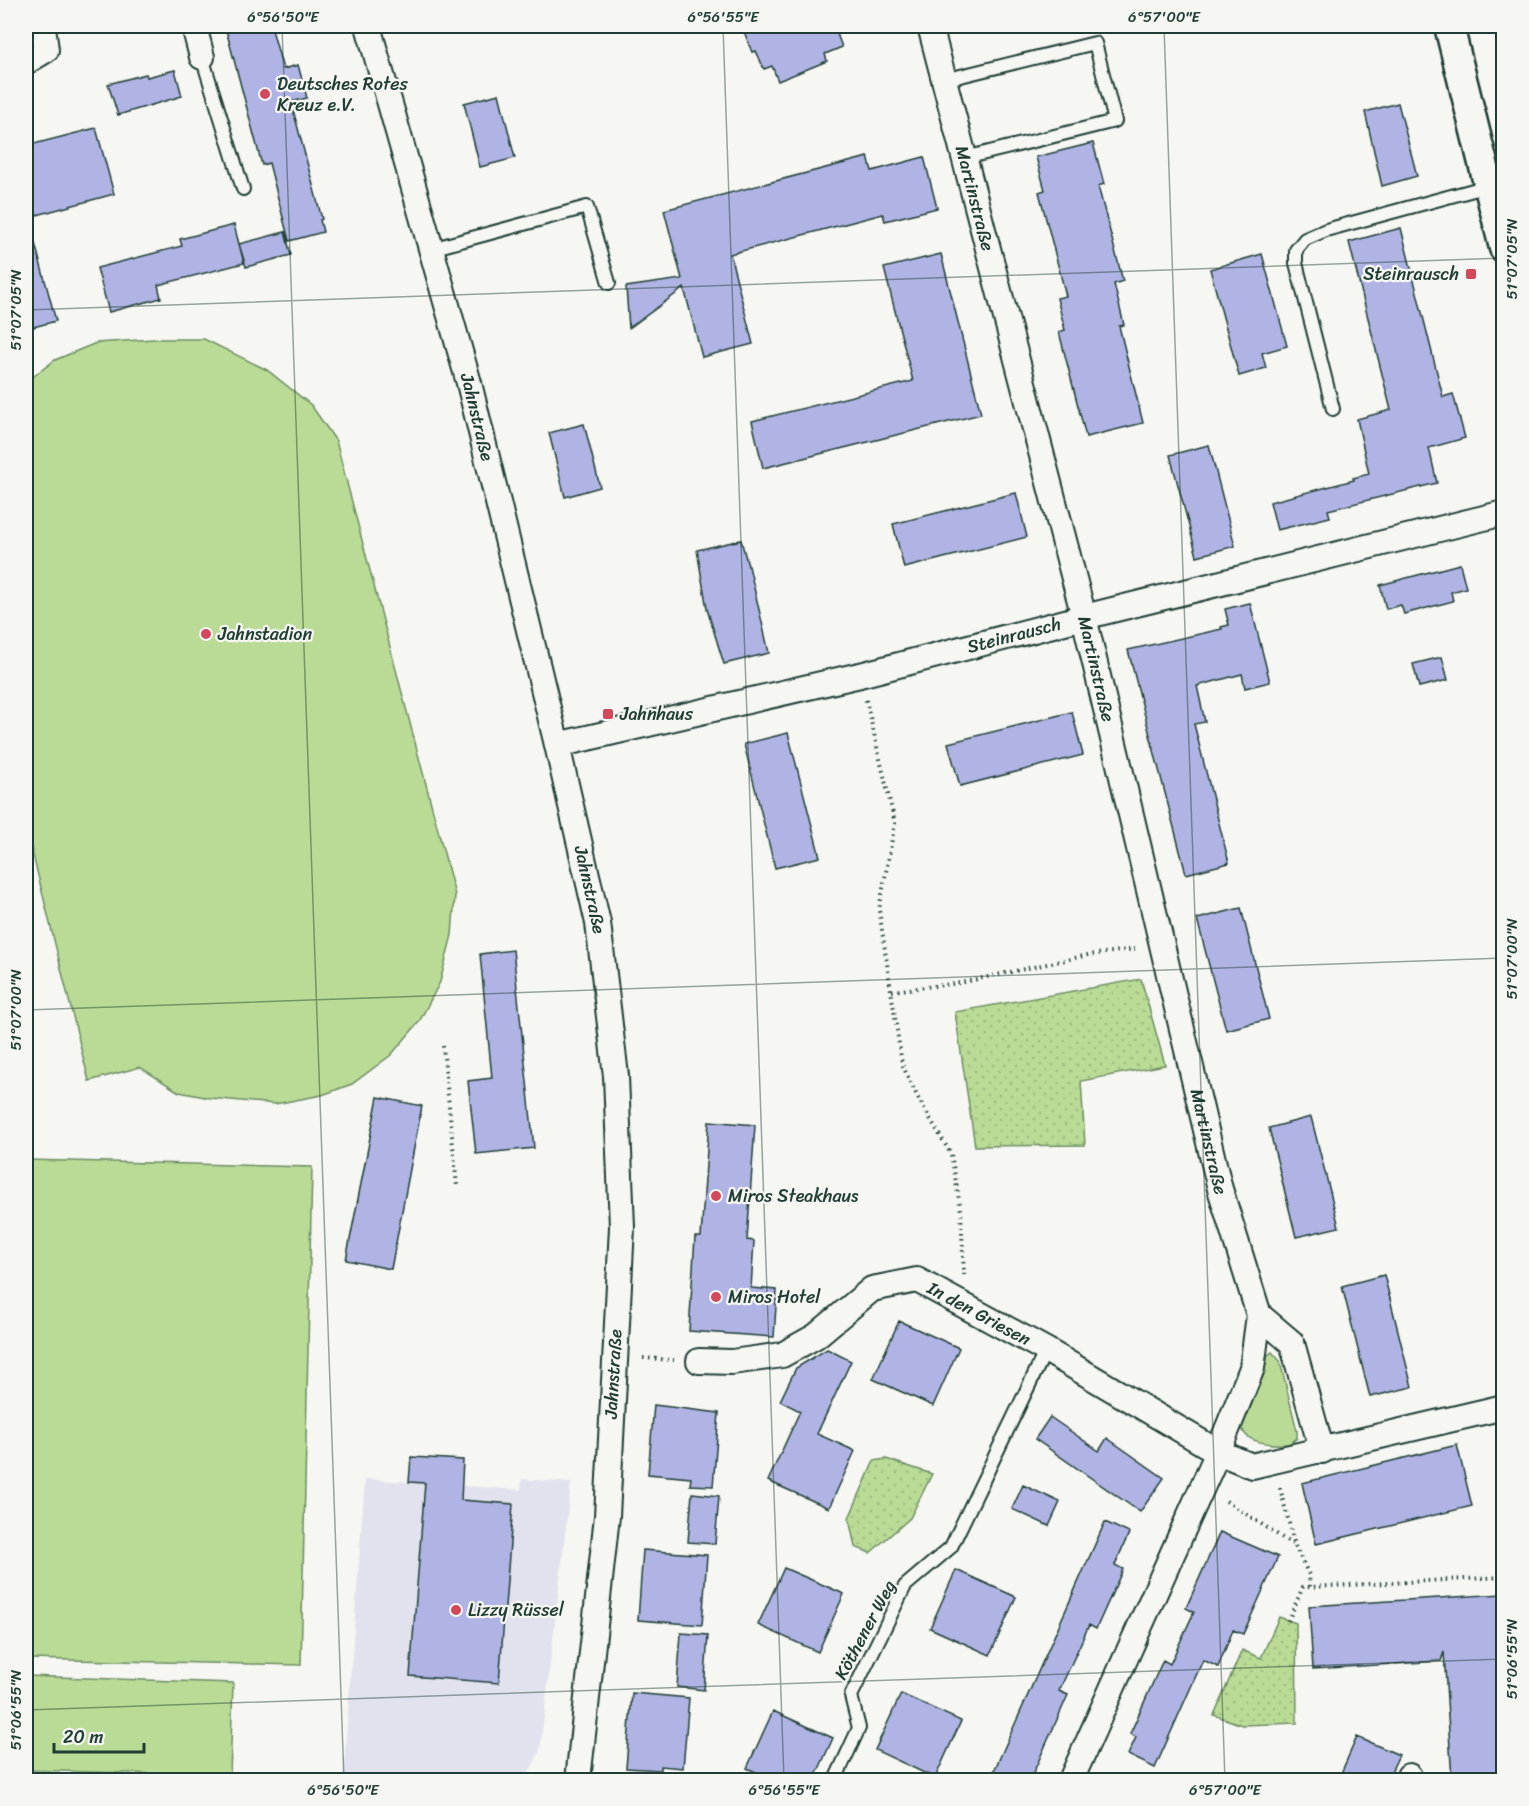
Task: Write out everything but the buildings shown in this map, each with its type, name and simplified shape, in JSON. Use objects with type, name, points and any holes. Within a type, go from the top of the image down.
[{"type":"street","points":[[26,62],[46,50],[43,26]]},
{"type":"street","points":[[194,26],[202,57]]},
{"type":"street","name":"Jahnstraße","points":[[368,26],[469,383],[598,923],[616,1076],[622,1227],[607,1516],[578,1780]]},
{"type":"street","name":"Martinstraße","points":[[930,26],[1084,616],[1220,1189],[1259,1315],[1252,1368],[1218,1452]]},
{"type":"street","points":[[1449,26],[1503,248]]},
{"type":"street","name":"Steinrausch","points":[[557,745],[860,675],[1084,616],[1503,513]]},
{"type":"street","name":"In den Griesen","points":[[699,1361],[732,1362],[782,1355],[816,1336],[872,1289],[917,1280],[1046,1350],[1218,1452],[1252,1466],[1503,1407]]},
{"type":"street","points":[[1259,1315],[1292,1343],[1322,1450]]},
{"type":"street","points":[[1071,1780],[1218,1452]]},
{"type":"lane","points":[[944,80],[1095,44],[1115,121],[964,158]]},
{"type":"lane","points":[[202,57],[243,189]]},
{"type":"lane","points":[[1333,409],[1296,263],[1296,250],[1305,239],[1326,231],[1488,186]]},
{"type":"lane","points":[[431,249],[587,207],[609,283]]},
{"type":"lane","name":"Köthener Weg","points":[[835,1780],[859,1728],[851,1696],[905,1586],[951,1547],[1046,1350]]},
{"type":"path","points":[[860,675],[896,823],[879,910],[902,1064],[918,1098],[951,1154],[961,1211],[965,1306]]},
{"type":"path","points":[[892,991],[960,983],[1088,955],[1129,951],[1162,943]]},
{"type":"path","points":[[443,1046],[457,1186]]},
{"type":"path","points":[[614,1357],[699,1361]]},
{"type":"path","points":[[1273,1461],[1295,1546],[1309,1575],[1310,1587]]},
{"type":"path","points":[[1202,1486],[1295,1546]]},
{"type":"path","points":[[1288,1621],[1304,1587],[1503,1577]]},
{"type":"shaded area","name":"Lizzy Rüssel","points":[[365,1479],[521,1490],[522,1479],[571,1483],[540,1751],[525,1780],[346,1780],[343,1778]]},
{"type":"green space","name":"Jahnstadion","points":[[154,339],[204,339],[267,370],[311,405],[336,441],[455,895],[452,935],[440,982],[419,1022],[391,1055],[352,1084],[322,1095],[275,1104],[210,1098],[179,1092],[140,1067],[89,1081],[26,827],[26,382],[55,360],[96,343]]},
{"type":"green space","points":[[1141,979],[1165,1065],[1081,1081],[1085,1145],[975,1146],[955,1012]]},
{"type":"green space","points":[[26,1160],[312,1167],[301,1665],[26,1659]]},
{"type":"green space","points":[[1272,1352],[1280,1361],[1297,1431],[1297,1438],[1289,1444],[1260,1442],[1247,1436],[1243,1431],[1242,1424],[1264,1373],[1268,1355]]},
{"type":"green space","points":[[886,1459],[932,1474],[910,1518],[870,1553],[855,1547],[849,1518],[874,1461]]},
{"type":"green space","points":[[1279,1617],[1296,1623],[1297,1723],[1242,1725],[1214,1715],[1242,1650],[1261,1658]]},
{"type":"green space","points":[[26,1676],[233,1683],[230,1776],[26,1770]]},
{"type":"place","name":"Deutsches Rotes Kreuz e.V.","points":[[265,94]]},
{"type":"place","name":"Steinrausch","points":[[1471,274]]},
{"type":"place","name":"Jahnstadion","points":[[206,634]]},
{"type":"place","name":"Jahnhaus","points":[[608,714]]},
{"type":"place","name":"Miros Steakhaus","points":[[716,1196]]},
{"type":"place","name":"Miros Hotel","points":[[716,1297]]},
{"type":"place","name":"Lizzy Rüssel","points":[[456,1610]]}]
